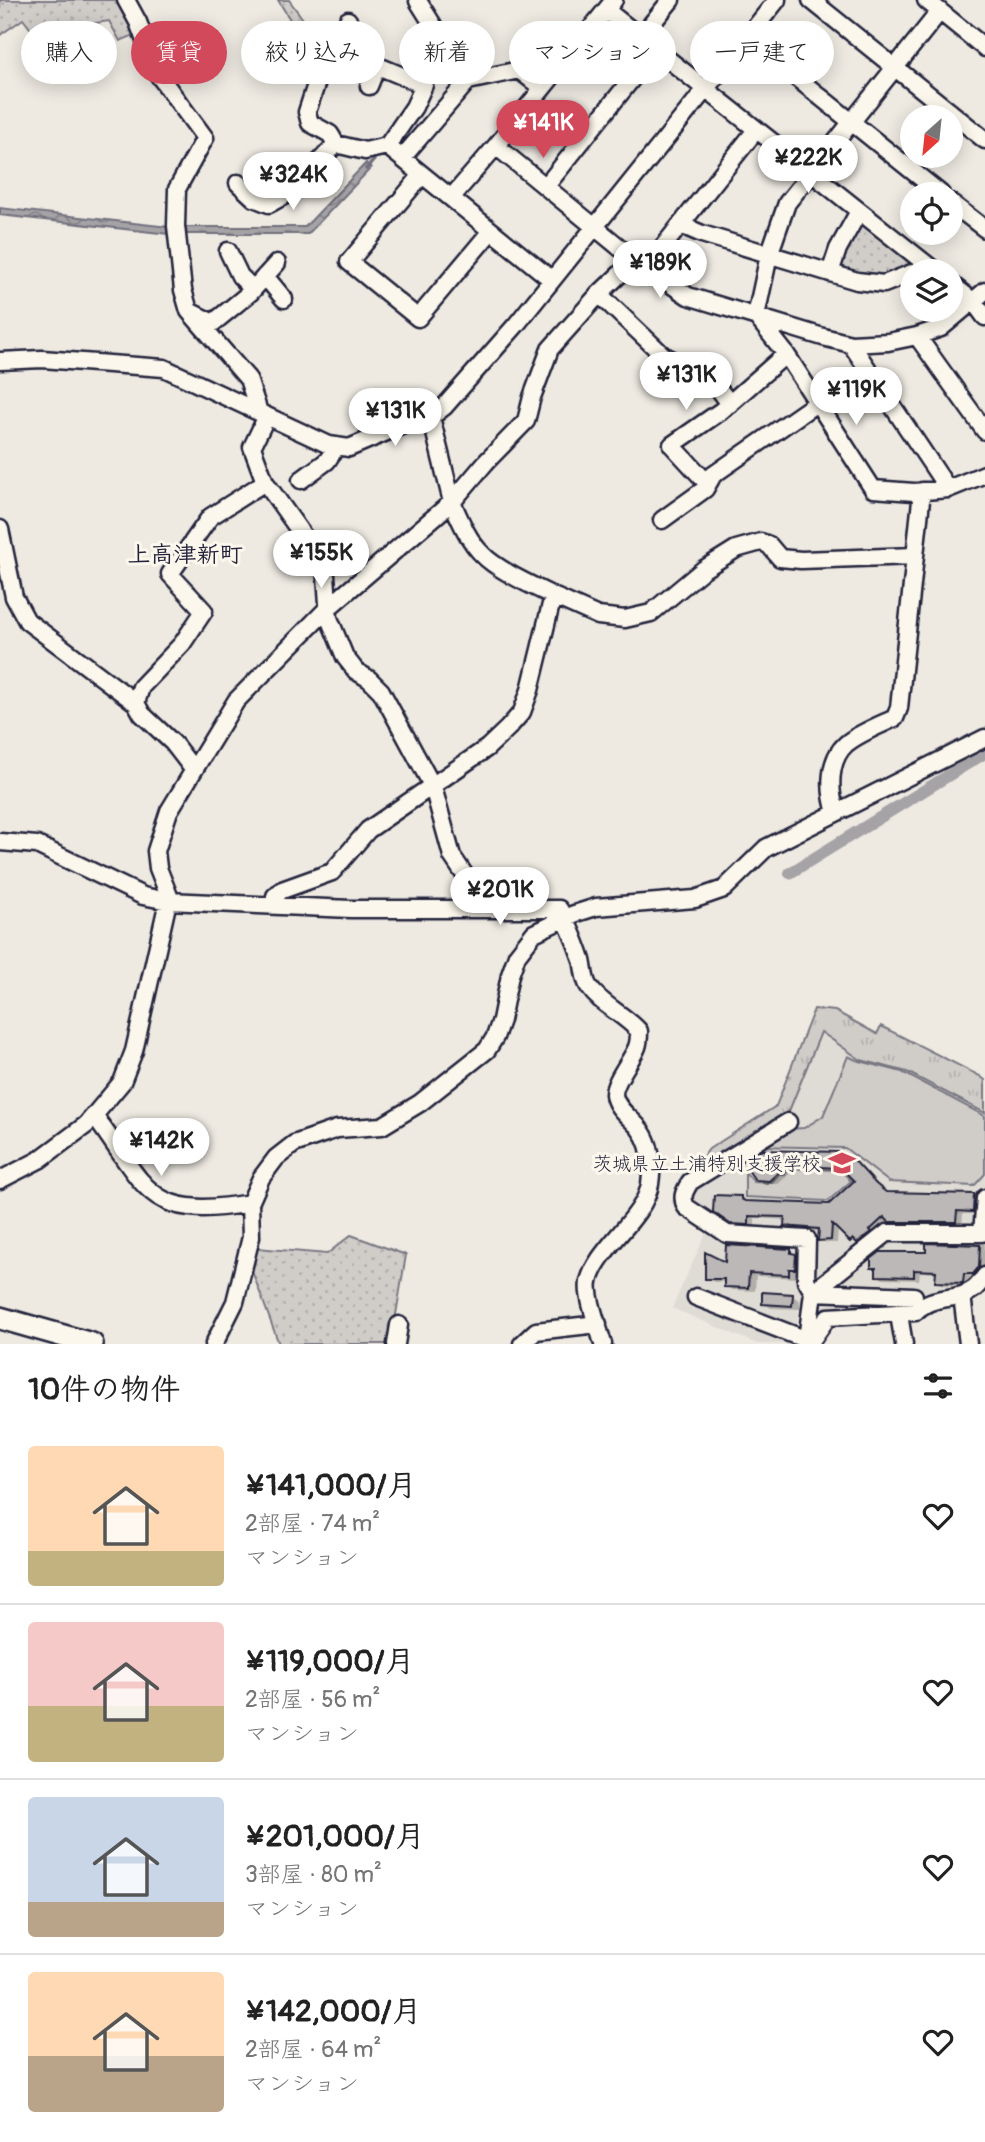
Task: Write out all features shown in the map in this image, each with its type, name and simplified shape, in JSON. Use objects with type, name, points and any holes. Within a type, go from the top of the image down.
[{"type":"main road","points":[[2,1322],[92,1344]]},
{"type":"street","points":[[127,0],[157,73],[205,138],[177,189],[176,226],[183,290],[189,311],[248,379],[263,414],[252,446],[265,482],[304,537],[325,561],[331,627],[345,657],[356,671],[381,691],[433,787],[452,856],[487,908]]},
{"type":"street","points":[[654,21],[671,0]]},
{"type":"street","points":[[759,21],[776,0]]},
{"type":"street","points":[[811,0],[985,140]]},
{"type":"street","points":[[926,0],[985,48]]},
{"type":"street","points":[[418,1],[430,21]]},
{"type":"street","points":[[451,198],[610,5],[625,21]]},
{"type":"street","points":[[756,316],[769,255],[787,202],[940,11]]},
{"type":"street","points":[[676,67],[859,211],[909,259]]},
{"type":"street","points":[[316,84],[307,112],[310,123],[330,134],[336,144],[365,150],[387,146],[414,107],[424,85],[385,69]]},
{"type":"street","points":[[495,75],[519,70],[542,88]]},
{"type":"street","points":[[402,158],[465,84]]},
{"type":"street","points":[[546,186],[628,84]]},
{"type":"street","points":[[0,360],[42,359],[164,368],[329,445],[349,447],[431,416],[444,407],[516,325],[708,84]]},
{"type":"street","points":[[804,84],[926,182]]},
{"type":"street","points":[[0,1180],[39,1160],[95,1117],[122,1082],[134,1051],[168,901],[158,869],[156,851],[169,811],[236,701],[328,608],[452,502],[526,421],[550,349],[599,294],[640,264],[681,225],[756,130]]},
{"type":"street","points":[[238,183],[254,198],[270,204],[291,192],[336,144]]},
{"type":"street","points":[[387,146],[552,280]]},
{"type":"street","points":[[496,146],[640,264],[688,296],[851,344],[888,342],[941,328],[979,297]]},
{"type":"street","points":[[422,175],[349,262],[418,318],[491,230]]},
{"type":"street","points":[[830,274],[842,242],[859,211]]},
{"type":"street","points":[[963,212],[985,229]]},
{"type":"street","points":[[681,225],[702,234],[857,281],[884,284],[900,278]]},
{"type":"street","points":[[228,251],[240,276],[253,289]]},
{"type":"street","points":[[189,311],[213,323],[253,289],[277,263]]},
{"type":"street","points":[[265,276],[284,299]]},
{"type":"street","points":[[963,290],[979,297],[985,317]]},
{"type":"street","points":[[599,294],[663,355],[712,380],[730,404]]},
{"type":"street","points":[[756,316],[786,354],[873,489],[948,489],[985,474]]},
{"type":"street","points":[[917,336],[985,431]]},
{"type":"street","points":[[851,344],[948,489]]},
{"type":"street","points":[[708,484],[672,445],[730,404],[786,354]]},
{"type":"street","points":[[662,520],[705,489],[713,475],[818,402]]},
{"type":"street","points":[[431,416],[452,502],[465,531],[482,555],[527,584],[598,616],[625,619],[651,613],[704,569],[736,549],[761,542],[769,545],[780,558],[801,561],[915,556]]},
{"type":"street","points":[[302,480],[327,461],[337,446]]},
{"type":"street","points":[[136,703],[141,687],[182,644],[204,611],[170,574],[210,517],[265,482]]},
{"type":"street","points":[[836,811],[831,782],[836,756],[846,743],[895,718],[899,708],[922,491]]},
{"type":"street","points":[[0,528],[14,597],[27,621],[136,703],[142,714],[173,743],[193,769]]},
{"type":"street","points":[[274,904],[275,896],[282,890],[331,872],[368,830],[487,748],[522,712],[553,596]]},
{"type":"street","points":[[214,1344],[235,1301],[251,1237],[250,1203],[261,1178],[276,1158],[294,1144],[337,1129],[382,1126],[420,1103],[487,1050],[502,1020],[510,975],[517,955],[534,933],[596,906],[705,897],[724,889],[766,848],[985,738]]},
{"type":"street","points":[[0,842],[37,845],[143,896],[168,901],[351,909],[559,909],[582,961],[587,985],[639,1031],[638,1045],[615,1088],[614,1098],[641,1130],[650,1149],[650,1187],[635,1215],[596,1265],[589,1282],[588,1292],[603,1344]]},
{"type":"street","points":[[95,1117],[122,1160],[144,1187],[160,1200],[190,1207],[228,1207],[250,1203]]},
{"type":"street","points":[[788,1122],[690,1182],[683,1194],[683,1201],[687,1207],[727,1234],[807,1239],[806,1280],[813,1292],[809,1342]]},
{"type":"street","points":[[813,1292],[887,1233],[982,1233],[985,1198]]},
{"type":"street","points":[[809,1342],[828,1317],[915,1312],[925,1302],[962,1295],[974,1289],[985,1276]]},
{"type":"street","points":[[813,1292],[914,1296]]},
{"type":"street","points":[[962,1295],[968,1344]]},
{"type":"street","points":[[696,1297],[809,1342]]},
{"type":"street","points":[[899,1315],[904,1344]]},
{"type":"street","points":[[522,1344],[537,1331],[598,1324]]},
{"type":"street","points":[[396,1344],[399,1325]]},
{"type":"shaded area","name":"茨城県立土浦特別支援学校","points":[[814,1009],[835,1011],[877,1034],[881,1026],[985,1080],[985,1270],[970,1286],[923,1299],[899,1310],[827,1309],[812,1331],[817,1309],[800,1307],[793,1344],[757,1344],[672,1308],[707,1231],[671,1202],[709,1149],[776,1106]]},
{"type":"green space","points":[[0,0],[123,0],[133,21],[131,21],[131,36],[120,41],[117,36],[117,21],[23,19],[0,35]]},
{"type":"green space","points":[[278,0],[289,0],[304,21],[291,21]]},
{"type":"green space","points":[[861,221],[911,259],[900,259],[900,272],[883,277],[866,277],[836,268]]},
{"type":"green space","points":[[814,1009],[835,1011],[877,1034],[881,1026],[980,1076],[985,1080],[985,1113],[907,1072],[861,1060],[821,1032],[787,1116],[688,1177],[709,1149],[776,1106]]},
{"type":"green space","points":[[848,1056],[902,1072],[985,1116],[985,1174],[974,1186],[889,1182],[845,1148],[758,1146],[788,1129],[804,1128],[823,1116]]},
{"type":"green space","points":[[786,1168],[841,1170],[851,1181],[828,1201],[745,1197],[745,1172],[754,1182],[771,1183],[779,1174],[785,1174]]},
{"type":"green space","points":[[351,1235],[406,1255],[391,1344],[279,1344],[252,1271],[257,1248],[327,1254]]},
{"type":"water","points":[[366,163],[371,168],[308,234],[169,234],[0,215],[0,208],[169,227],[305,227]]},
{"type":"building","points":[[762,1150],[840,1152],[839,1168],[782,1165],[781,1170],[769,1181],[755,1180],[748,1170],[749,1158]]},
{"type":"building","points":[[853,1159],[886,1192],[974,1194],[973,1212],[957,1211],[956,1222],[889,1222],[884,1217],[870,1230],[872,1232],[857,1243],[853,1239],[850,1242],[832,1224],[831,1240],[818,1241],[819,1229],[784,1226],[785,1217],[749,1216],[749,1225],[730,1224],[713,1212],[714,1195],[741,1196],[745,1201],[829,1204],[854,1181],[842,1169]]},
{"type":"building","points":[[926,1243],[980,1245],[979,1267],[973,1274],[964,1274],[963,1283],[935,1282],[936,1271],[914,1270],[914,1277],[876,1276],[876,1268],[871,1268],[871,1259],[880,1252],[926,1252]]},
{"type":"building","points":[[726,1245],[791,1249],[791,1253],[796,1254],[795,1269],[789,1269],[789,1275],[749,1273],[748,1288],[724,1287],[724,1279],[705,1279],[705,1252],[725,1262]]},
{"type":"building","points":[[762,1292],[793,1294],[792,1306],[762,1304]]},
{"type":"waterway","points":[[366,169],[374,160]]},
{"type":"waterway","points":[[790,873],[985,753]]},
{"type":"place","name":"茨城県立土浦特別支援学校","points":[[842,1163]]},
{"type":"district","name":"上高津新町","points":[[185,554]]}]
